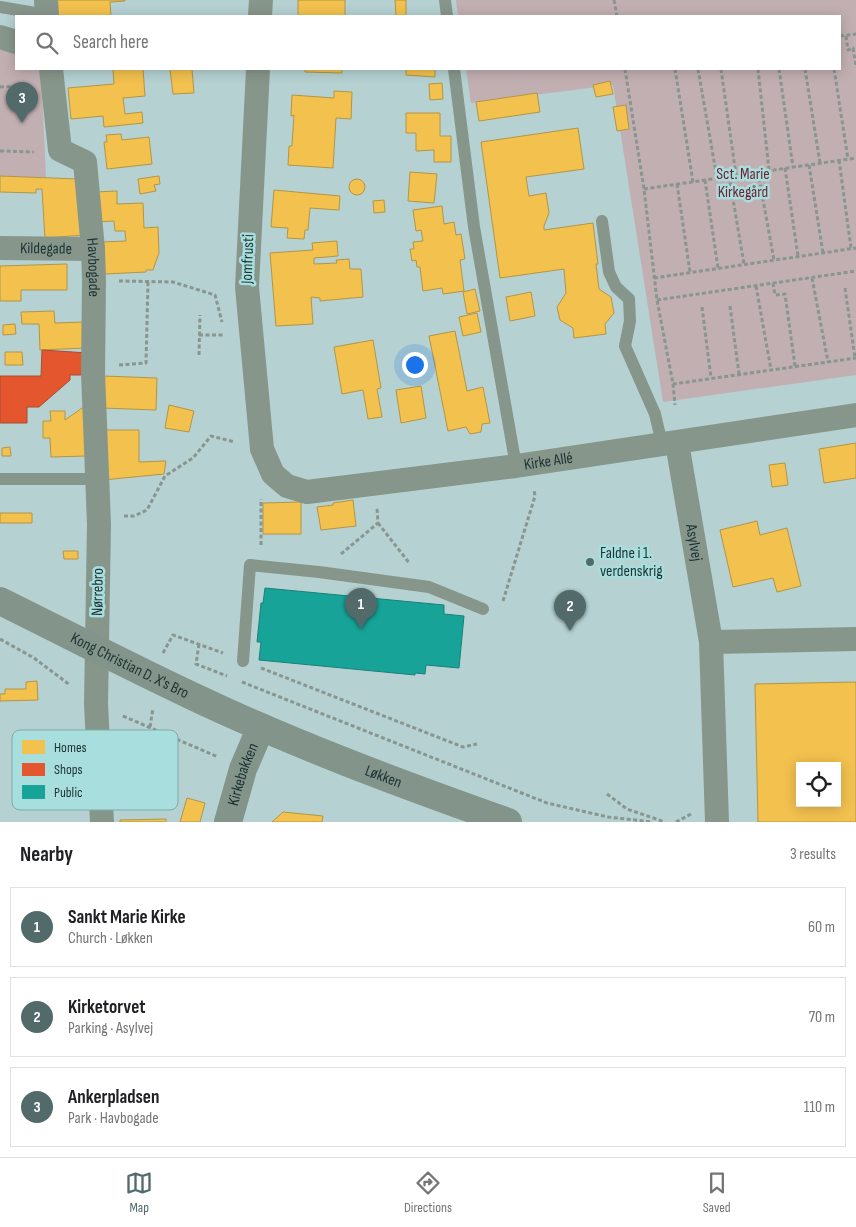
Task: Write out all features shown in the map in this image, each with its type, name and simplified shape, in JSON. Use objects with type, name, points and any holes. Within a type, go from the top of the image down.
[{"type":"street","points":[[260,15],[261,0]]},
{"type":"street","points":[[0,37],[15,42]]},
{"type":"street","points":[[51,70],[60,150]]},
{"type":"street","name":"Jomfrusti","points":[[258,70],[246,287],[262,449]]},
{"type":"street","name":"Havbogade","points":[[60,150],[85,162],[94,280],[91,481]]},
{"type":"street","name":"Kildegade","points":[[0,248],[93,249]]},
{"type":"street","name":"Kirke Allé","points":[[262,449],[273,474],[287,486],[307,492],[516,466],[856,415]]},
{"type":"street","name":"Asylvej","points":[[670,444],[710,642],[717,822]]},
{"type":"street","name":"Nørrebro","points":[[91,481],[97,730]]},
{"type":"street","name":"Kong Christian D. X's Bro","points":[[0,601],[190,695],[261,727]]},
{"type":"street","points":[[710,642],[856,639]]},
{"type":"street","name":"Kirkebakken","points":[[228,822],[243,769],[261,727]]},
{"type":"street","name":"Løkken","points":[[261,727],[438,798],[508,822]]},
{"type":"lane","points":[[445,0],[447,15]]},
{"type":"lane","points":[[0,7],[46,10]]},
{"type":"lane","points":[[454,70],[474,227],[516,466]]},
{"type":"lane","points":[[602,221],[610,272],[616,287],[629,299],[630,321],[624,346],[670,444]]},
{"type":"lane","points":[[0,480],[91,481]]},
{"type":"lane","points":[[242,661],[250,566],[319,572],[429,587],[483,608]]},
{"type":"path","points":[[614,0],[617,15]]},
{"type":"path","points":[[841,36],[856,34]]},
{"type":"path","points":[[846,36],[848,50],[853,48],[856,66]]},
{"type":"path","points":[[625,70],[644,189],[657,300],[673,384],[855,358],[845,288]]},
{"type":"path","points":[[675,70],[693,182]]},
{"type":"path","points":[[698,70],[717,178]]},
{"type":"path","points":[[721,70],[736,175]]},
{"type":"path","points":[[758,70],[769,170]]},
{"type":"path","points":[[779,70],[793,167]]},
{"type":"path","points":[[805,70],[820,163]]},
{"type":"path","points":[[834,70],[848,159]]},
{"type":"path","points":[[0,151],[15,153],[60,150]]},
{"type":"path","points":[[644,189],[856,158]]},
{"type":"path","points":[[838,160],[851,248]]},
{"type":"path","points":[[809,164],[823,253]]},
{"type":"path","points":[[785,168],[798,256]]},
{"type":"path","points":[[758,172],[774,260]]},
{"type":"path","points":[[729,176],[744,264]]},
{"type":"path","points":[[705,180],[718,268]]},
{"type":"path","points":[[677,184],[690,272]]},
{"type":"path","points":[[654,278],[856,248]]},
{"type":"path","points":[[657,300],[856,271]]},
{"type":"path","points":[[812,278],[828,362]]},
{"type":"path","points":[[94,280],[173,282],[215,295]]},
{"type":"path","points":[[93,366],[146,363],[148,282]]},
{"type":"path","points":[[773,283],[775,295],[785,294],[796,366]]},
{"type":"path","points":[[756,286],[771,370]]},
{"type":"path","points":[[730,306],[739,374]]},
{"type":"path","points":[[702,307],[711,378]]},
{"type":"path","points":[[199,355],[200,315]]},
{"type":"path","points":[[199,335],[225,335]]},
{"type":"path","points":[[134,516],[147,510],[165,476],[193,458],[211,436],[262,449]]},
{"type":"path","points":[[376,483],[378,523],[429,587]]},
{"type":"path","points":[[502,603],[535,496]]},
{"type":"path","points":[[319,572],[378,523]]},
{"type":"path","points":[[261,538],[262,527]]},
{"type":"path","points":[[173,635],[463,747],[477,744]]},
{"type":"path","points":[[0,639],[34,658],[96,704],[155,730]]},
{"type":"path","points":[[199,644],[196,664],[538,800],[608,817],[652,822]]},
{"type":"path","points":[[178,740],[205,752]]},
{"type":"path","points":[[607,794],[626,810],[665,822]]},
{"type":"green space","name":"Sct. Marie Kirkegård","points":[[456,0],[856,0],[856,375],[663,402],[613,85],[471,103],[466,70],[841,70],[841,15],[458,15]]},
{"type":"green space","points":[[0,46],[15,50],[15,70],[41,70],[46,178],[0,178]]},
{"type":"building: Homes","points":[[54,0],[125,0],[110,2],[111,15],[55,15]]},
{"type":"building: Homes","points":[[298,0],[345,0],[345,15],[298,15]]},
{"type":"building: Homes","points":[[395,0],[406,0],[406,15],[396,15]]},
{"type":"building: Homes","points":[[113,70],[143,70],[145,96],[123,98],[125,114],[142,112],[143,123],[104,127],[103,116],[71,119],[68,88],[114,84]]},
{"type":"building: Homes","points":[[170,70],[192,70],[194,93],[173,94]]},
{"type":"building: Homes","points":[[305,70],[342,70],[342,73],[305,72]]},
{"type":"building: Homes","points":[[406,70],[435,70],[435,77],[406,75]]},
{"type":"building: Homes","points":[[610,81],[613,94],[596,97],[593,85]]},
{"type":"building: Homes","points":[[442,83],[443,99],[430,100],[429,84]]},
{"type":"building: Homes","points":[[334,91],[352,92],[351,119],[336,118],[333,168],[288,165],[289,146],[292,146],[294,115],[291,116],[292,95],[334,98]]},
{"type":"building: Homes","points":[[537,93],[540,112],[479,121],[476,102]]},
{"type":"building: Homes","points":[[626,105],[629,129],[617,131],[613,107]]},
{"type":"building: Homes","points":[[406,113],[440,113],[440,136],[451,136],[451,162],[434,162],[434,150],[416,151],[416,133],[406,133]]},
{"type":"building: Homes","points":[[578,128],[584,169],[526,177],[529,196],[546,193],[549,213],[544,230],[593,223],[599,289],[611,297],[614,313],[605,324],[606,334],[574,338],[573,328],[560,320],[557,307],[566,293],[564,269],[500,278],[481,142]]},
{"type":"building: Homes","points":[[121,134],[122,140],[149,137],[152,164],[107,169],[104,142],[107,142],[106,135]]},
{"type":"building: Homes","points":[[410,172],[437,174],[434,203],[408,201]]},
{"type":"building: Homes","points":[[0,176],[78,179],[85,235],[45,238],[42,189],[36,189],[36,193],[0,192]]},
{"type":"building: Homes","points":[[159,176],[160,184],[154,185],[156,191],[140,194],[138,179]]},
{"type":"building: Homes","points":[[354,179],[360,179],[365,184],[363,193],[354,195],[349,190],[349,184]]},
{"type":"building: Homes","points":[[274,190],[340,196],[339,210],[310,208],[308,230],[305,230],[304,239],[287,238],[288,228],[271,227]]},
{"type":"building: Homes","points":[[117,191],[117,204],[143,203],[144,228],[158,227],[159,253],[153,270],[104,274],[102,242],[126,241],[125,231],[115,231],[114,221],[96,222],[94,192]]},
{"type":"building: Homes","points":[[384,200],[385,212],[374,213],[373,201]]},
{"type":"building: Homes","points":[[442,206],[444,224],[454,222],[456,235],[461,234],[465,259],[460,260],[464,291],[443,294],[442,288],[423,291],[420,267],[417,267],[416,260],[412,261],[410,249],[414,249],[413,242],[423,241],[421,230],[416,231],[413,210]]},
{"type":"building: Homes","points":[[337,241],[338,256],[314,258],[314,264],[337,263],[336,260],[349,259],[350,269],[361,269],[363,297],[320,301],[320,298],[311,297],[313,324],[276,326],[270,253],[313,250],[312,243]]},
{"type":"building: Homes","points":[[67,264],[67,290],[21,290],[21,301],[0,301],[0,266]]},
{"type":"building: Homes","points":[[475,289],[480,311],[467,314],[463,292]]},
{"type":"building: Homes","points":[[531,292],[535,316],[510,321],[506,297]]},
{"type":"building: Homes","points":[[54,311],[55,323],[85,322],[86,348],[40,350],[39,324],[22,324],[21,312]]},
{"type":"building: Homes","points":[[477,313],[481,332],[463,336],[459,317]]},
{"type":"building: Homes","points":[[15,324],[16,334],[3,335],[3,325]]},
{"type":"building: Homes","points":[[455,331],[467,391],[483,387],[490,423],[482,424],[481,432],[470,434],[466,427],[448,431],[429,336]]},
{"type":"building: Homes","points":[[373,340],[381,388],[377,389],[382,417],[368,419],[363,390],[342,394],[334,347]]},
{"type":"building: Homes","points":[[5,352],[22,352],[23,365],[5,365]]},
{"type":"building: Homes","points":[[103,376],[157,378],[156,410],[102,408]]},
{"type":"building: Homes","points":[[421,386],[426,418],[401,423],[396,390]]},
{"type":"building: Homes","points":[[169,405],[194,411],[189,432],[165,428]]},
{"type":"building: Homes","points":[[85,406],[86,456],[51,457],[50,438],[43,438],[43,421],[51,421],[50,411],[65,411],[65,420]]},
{"type":"building: Homes","points":[[102,430],[139,430],[139,462],[166,461],[164,474],[103,480]]},
{"type":"building: Homes","points":[[856,443],[856,478],[824,483],[819,449]]},
{"type":"building: Homes","points":[[10,447],[11,456],[2,456],[2,448]]},
{"type":"building: Homes","points":[[785,463],[788,485],[772,487],[769,465]]},
{"type":"building: Homes","points":[[353,500],[356,526],[321,530],[317,507]]},
{"type":"building: Homes","points":[[301,502],[301,534],[263,534],[263,503]]},
{"type":"building: Homes","points":[[0,513],[32,513],[32,523],[0,523]]},
{"type":"building: Homes","points":[[757,521],[760,535],[787,528],[801,586],[777,592],[773,578],[733,587],[720,530]]},
{"type":"building: Homes","points":[[63,551],[78,551],[78,559],[64,559]]},
{"type":"building: Homes","points":[[37,681],[38,700],[0,701],[0,694],[5,694],[5,689],[26,689],[26,682]]},
{"type":"building: Homes","points":[[856,682],[856,822],[758,822],[755,684]]},
{"type":"building: Homes","points":[[187,798],[205,803],[200,822],[180,822]]},
{"type":"building: Homes","points":[[283,812],[323,816],[322,822],[272,822]]},
{"type":"building: Homes","points":[[166,819],[166,822],[120,822],[120,820]]},
{"type":"building: Shops","points":[[42,350],[88,353],[87,375],[70,375],[70,380],[39,407],[27,407],[27,423],[0,423],[0,376],[41,376]]},
{"type":"building: Public","points":[[265,588],[444,605],[444,614],[464,616],[459,668],[426,665],[425,674],[415,673],[415,675],[259,660],[261,642],[257,642],[261,603],[263,603]]},
{"type":"place","name":"Ankerpladsen","points":[[22,123]]},
{"type":"place","name":"Faldne i 1. verdenskrig","points":[[590,562]]},
{"type":"place","name":"Sankt Marie Kirke","points":[[361,629]]},
{"type":"place","name":"Kirketorvet","points":[[570,631]]}]
